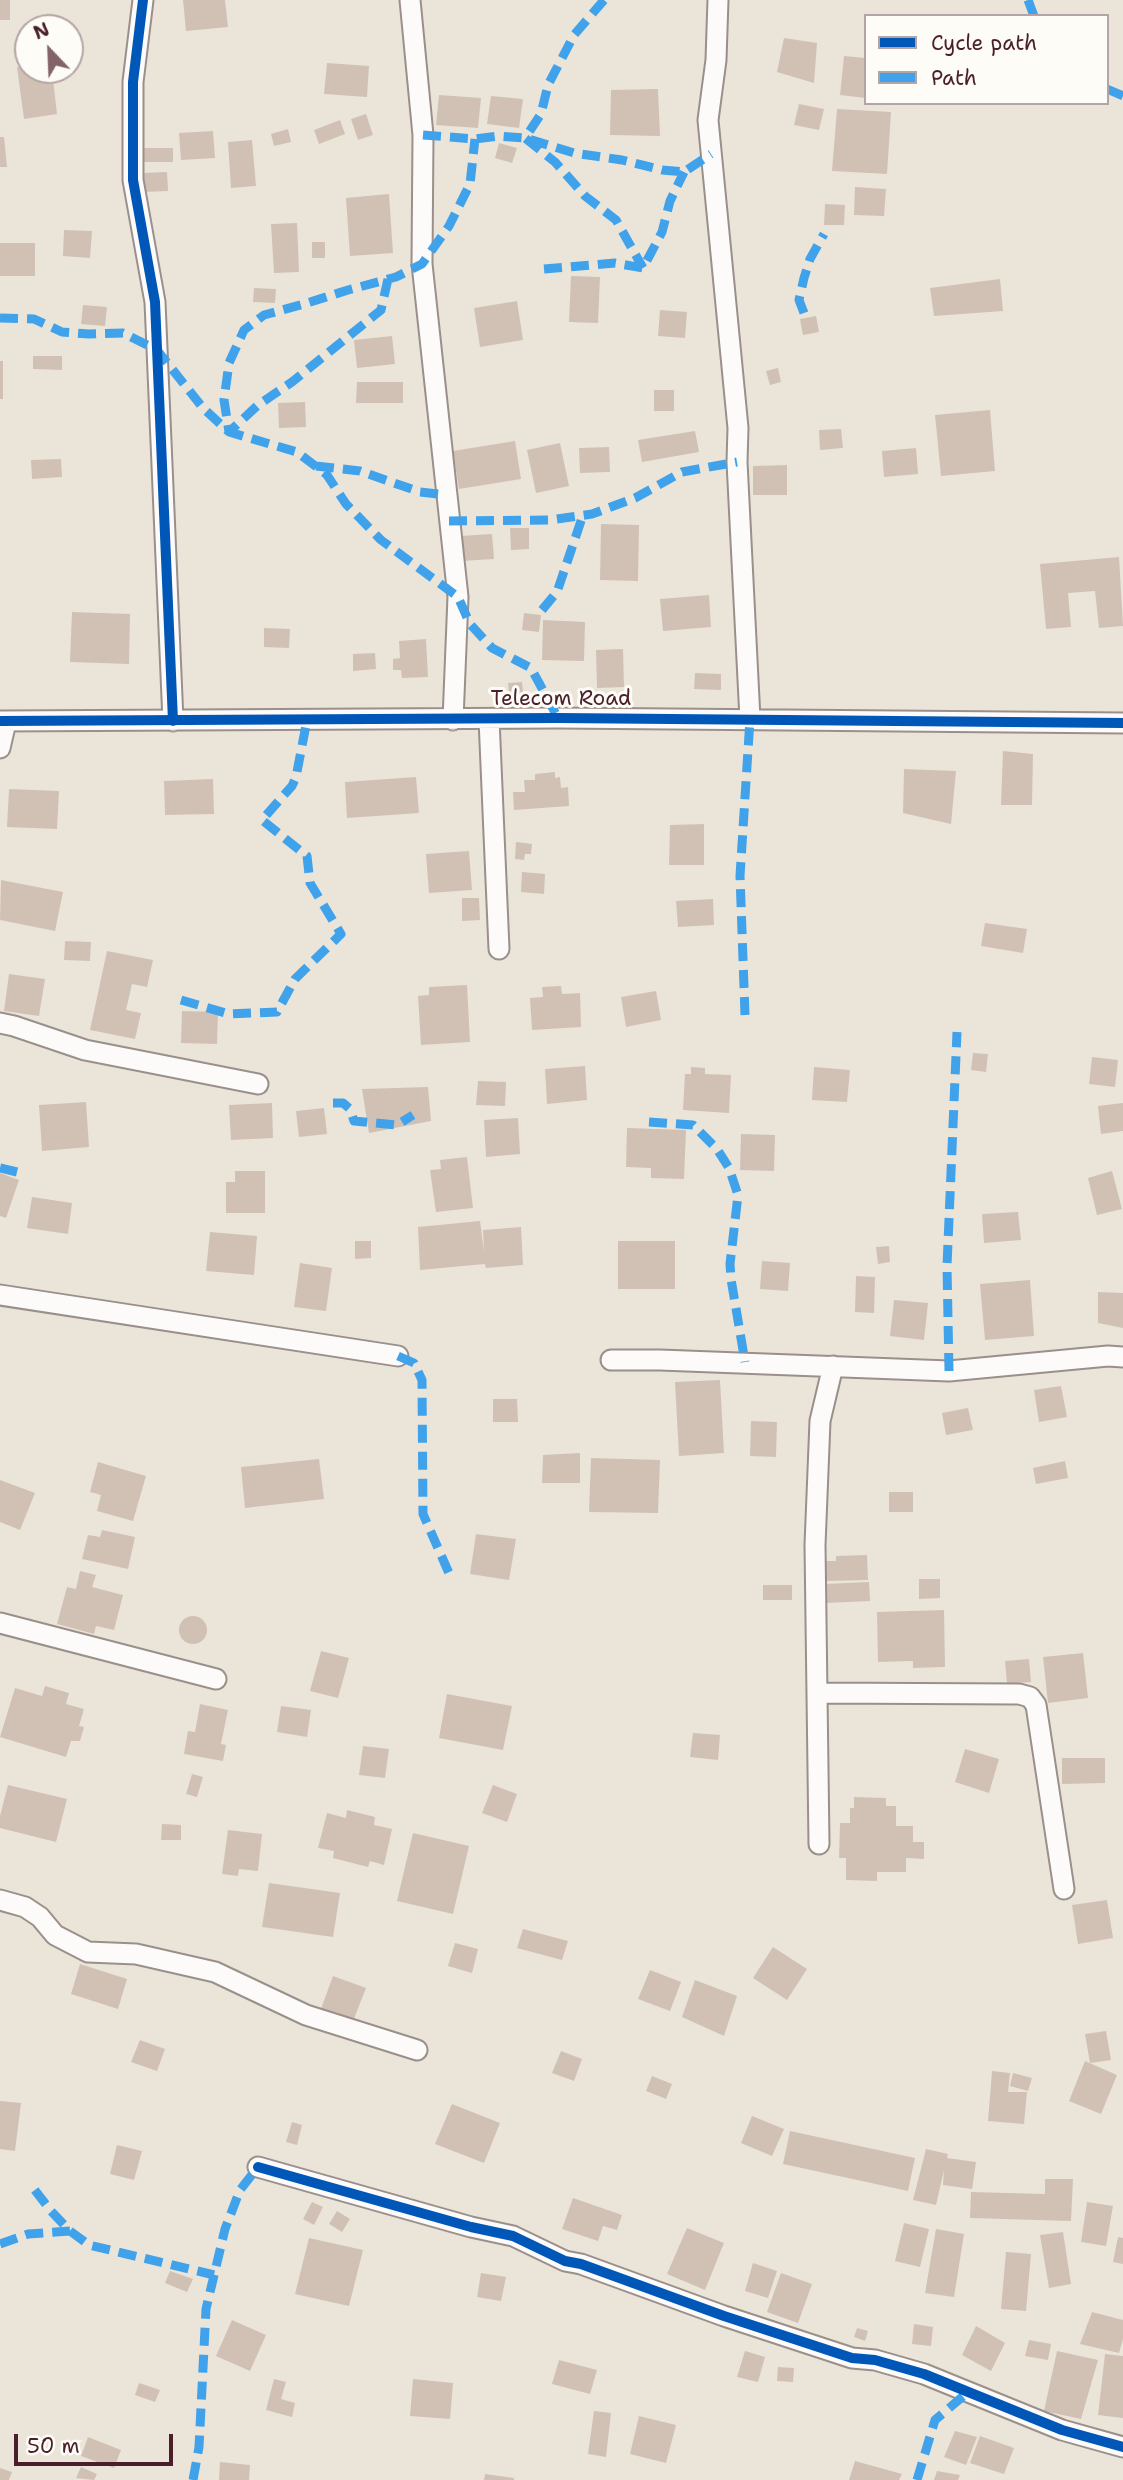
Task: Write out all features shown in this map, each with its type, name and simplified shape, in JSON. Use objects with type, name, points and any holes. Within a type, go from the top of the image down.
[{"type":"street","points":[[143,0],[133,82],[133,180],[155,302],[173,721]]},
{"type":"street","points":[[410,0],[423,135],[422,264],[458,597],[453,720]]},
{"type":"street","points":[[718,0],[716,60],[708,120],[738,428],[737,462],[750,719]]},
{"type":"street","points":[[489,719],[499,949]]},
{"type":"street","name":"Telecom Road","points":[[3,722],[750,719],[1123,723]]},
{"type":"street","points":[[0,748],[3,722]]},
{"type":"street","points":[[0,1023],[85,1050],[258,1084]]},
{"type":"street","points":[[0,1295],[398,1356]]},
{"type":"street","points":[[611,1360],[949,1371],[1108,1356],[1123,1357]]},
{"type":"street","points":[[819,1844],[815,1545],[820,1421],[833,1366]]},
{"type":"street","points":[[0,1623],[216,1679]]},
{"type":"street","points":[[817,1693],[1019,1694],[1030,1698],[1036,1705],[1064,1889]]},
{"type":"street","points":[[0,1900],[25,1907],[40,1917],[55,1934],[88,1952],[136,1954],[215,1972],[306,2015],[417,2050]]},
{"type":"street","points":[[258,2167],[471,2227],[513,2236],[565,2260],[724,2316],[852,2358],[875,2360],[924,2374],[1062,2430],[1123,2447]]},
{"type":"building","points":[[0,0],[10,0],[10,20],[0,20]]},
{"type":"building","points":[[183,0],[225,0],[228,27],[186,31]]},
{"type":"building","points":[[784,38],[817,43],[814,83],[777,72]]},
{"type":"building","points":[[844,56],[864,58],[864,98],[840,95]]},
{"type":"building","points":[[327,63],[369,66],[367,97],[324,94]]},
{"type":"building","points":[[19,84],[54,84],[57,114],[24,119]]},
{"type":"building","points":[[658,89],[660,136],[610,135],[611,90]]},
{"type":"building","points":[[439,95],[481,98],[478,128],[436,125]]},
{"type":"building","points":[[491,96],[523,99],[519,128],[487,124]]},
{"type":"building","points":[[799,104],[824,109],[819,130],[794,125]]},
{"type":"building","points":[[837,109],[891,112],[887,174],[832,171]]},
{"type":"building","points":[[366,114],[373,135],[358,140],[351,119]]},
{"type":"building","points":[[340,120],[345,134],[319,144],[314,130]]},
{"type":"building","points":[[288,129],[291,142],[274,146],[271,134]]},
{"type":"building","points":[[213,131],[215,158],[181,160],[179,133]]},
{"type":"building","points":[[0,137],[4,137],[7,167],[0,167]]},
{"type":"building","points":[[252,140],[256,186],[231,188],[228,142]]},
{"type":"building","points":[[499,143],[517,148],[512,163],[495,158]]},
{"type":"building","points":[[143,148],[173,148],[173,162],[143,162]]},
{"type":"building","points":[[167,172],[168,191],[142,192],[142,173]]},
{"type":"building","points":[[855,187],[886,189],[884,216],[854,215]]},
{"type":"building","points":[[389,194],[393,253],[350,256],[346,198]]},
{"type":"building","points":[[825,204],[845,205],[844,225],[824,225]]},
{"type":"building","points":[[297,223],[299,272],[274,273],[271,224]]},
{"type":"building","points":[[64,230],[92,231],[90,258],[63,256]]},
{"type":"building","points":[[312,242],[325,242],[325,258],[312,258]]},
{"type":"building","points":[[0,243],[35,243],[35,276],[0,276]]},
{"type":"building","points":[[571,276],[600,277],[598,323],[569,322]]},
{"type":"building","points":[[1000,279],[1003,311],[934,316],[930,288]]},
{"type":"building","points":[[254,288],[276,289],[275,303],[253,302]]},
{"type":"building","points":[[517,301],[523,340],[480,347],[474,308]]},
{"type":"building","points":[[83,305],[107,307],[105,326],[81,324]]},
{"type":"building","points":[[660,310],[687,312],[685,338],[658,336]]},
{"type":"building","points":[[816,316],[819,332],[803,335],[800,319]]},
{"type":"building","points":[[392,336],[395,364],[357,368],[354,340]]},
{"type":"building","points":[[33,356],[62,356],[62,370],[33,369]]},
{"type":"building","points":[[0,361],[3,361],[3,399],[0,399]]},
{"type":"building","points":[[778,368],[781,382],[770,385],[766,371]]},
{"type":"building","points":[[357,382],[403,382],[403,403],[356,403]]},
{"type":"building","points":[[654,390],[674,390],[674,411],[654,411]]},
{"type":"building","points":[[305,402],[306,427],[279,428],[278,403]]},
{"type":"building","points":[[990,410],[995,471],[941,476],[935,415]]},
{"type":"building","points":[[841,429],[843,448],[820,450],[819,430]]},
{"type":"building","points":[[695,431],[699,452],[642,462],[638,440]]},
{"type":"building","points":[[515,441],[521,479],[459,489],[453,451]]},
{"type":"building","points":[[560,443],[569,486],[536,493],[527,450]]},
{"type":"building","points":[[609,447],[610,472],[580,473],[579,448]]},
{"type":"building","points":[[916,448],[918,474],[884,477],[882,451]]},
{"type":"building","points":[[61,459],[62,477],[32,479],[31,460]]},
{"type":"building","points":[[787,465],[787,495],[753,495],[753,466]]},
{"type":"building","points":[[601,524],[639,525],[638,581],[600,580]]},
{"type":"building","points":[[510,528],[529,528],[529,549],[511,550]]},
{"type":"building","points":[[492,534],[494,559],[461,561],[460,536]]},
{"type":"building","points":[[1119,557],[1123,626],[1099,628],[1095,591],[1068,593],[1071,627],[1046,629],[1040,564]]},
{"type":"building","points":[[709,595],[711,627],[663,631],[660,599]]},
{"type":"building","points":[[72,612],[130,614],[129,664],[70,662]]},
{"type":"building","points":[[524,613],[541,615],[539,632],[522,630]]},
{"type":"building","points":[[543,620],[585,622],[584,661],[542,660]]},
{"type":"building","points":[[264,628],[290,629],[289,648],[264,647]]},
{"type":"building","points":[[426,639],[428,677],[402,678],[401,670],[393,670],[393,659],[400,658],[399,641]]},
{"type":"building","points":[[623,649],[624,687],[597,688],[596,650]]},
{"type":"building","points":[[375,653],[376,669],[353,671],[353,654]]},
{"type":"building","points":[[695,673],[721,674],[721,690],[694,689]]},
{"type":"building","points":[[522,682],[523,692],[509,694],[508,683]]},
{"type":"building","points":[[1003,751],[1033,754],[1032,805],[1001,805]]},
{"type":"building","points":[[904,769],[956,771],[951,824],[903,813]]},
{"type":"building","points":[[555,772],[555,778],[560,777],[561,788],[568,787],[569,806],[514,810],[513,792],[525,792],[524,780],[535,780],[535,774]]},
{"type":"building","points":[[416,777],[419,813],[347,818],[345,782]]},
{"type":"building","points":[[213,779],[214,814],[165,815],[164,781]]},
{"type":"building","points":[[9,789],[59,791],[57,829],[7,827]]},
{"type":"building","points":[[704,824],[704,865],[669,865],[670,825]]},
{"type":"building","points":[[516,842],[532,844],[531,854],[525,854],[524,860],[515,859]]},
{"type":"building","points":[[469,851],[472,890],[429,893],[426,854]]},
{"type":"building","points":[[522,872],[545,874],[544,894],[521,892]]},
{"type":"building","points":[[1,880],[63,892],[55,931],[0,920]]},
{"type":"building","points":[[462,898],[479,898],[480,920],[462,921]]},
{"type":"building","points":[[713,899],[714,925],[678,927],[676,901]]},
{"type":"building","points":[[985,923],[1027,929],[1023,953],[981,946]]},
{"type":"building","points":[[65,941],[91,942],[90,961],[64,960]]},
{"type":"building","points":[[107,951],[153,960],[147,987],[132,984],[126,1010],[141,1013],[135,1039],[90,1030]]},
{"type":"building","points":[[9,974],[45,979],[39,1016],[4,1011]]},
{"type":"building","points":[[467,985],[470,1042],[421,1045],[418,996],[429,995],[429,987]]},
{"type":"building","points":[[561,986],[562,994],[580,993],[581,1027],[532,1030],[530,998],[543,997],[542,987]]},
{"type":"building","points":[[656,991],[661,1020],[626,1027],[621,997]]},
{"type":"building","points":[[182,1011],[218,1012],[217,1044],[181,1043]]},
{"type":"building","points":[[973,1053],[988,1054],[986,1072],[971,1070]]},
{"type":"building","points":[[1092,1057],[1118,1060],[1115,1087],[1089,1084]]},
{"type":"building","points":[[585,1066],[587,1100],[547,1104],[545,1069]]},
{"type":"building","points":[[691,1067],[705,1068],[705,1074],[731,1075],[729,1113],[683,1110],[685,1074],[691,1074]]},
{"type":"building","points":[[814,1067],[850,1070],[847,1102],[812,1100]]},
{"type":"building","points":[[478,1081],[506,1082],[505,1106],[476,1105]]},
{"type":"building","points":[[428,1087],[431,1121],[369,1133],[362,1089]]},
{"type":"building","points":[[86,1102],[89,1147],[42,1151],[39,1105]]},
{"type":"building","points":[[272,1103],[273,1138],[231,1140],[229,1105]]},
{"type":"building","points":[[1123,1103],[1123,1131],[1101,1134],[1098,1106]]},
{"type":"building","points":[[324,1108],[327,1134],[299,1137],[296,1111]]},
{"type":"building","points":[[518,1118],[520,1154],[486,1157],[484,1120]]},
{"type":"building","points":[[627,1128],[686,1130],[684,1179],[651,1178],[651,1168],[626,1167]]},
{"type":"building","points":[[741,1134],[775,1135],[774,1171],[740,1170]]},
{"type":"building","points":[[467,1157],[473,1208],[436,1212],[430,1170],[441,1169],[440,1160]]},
{"type":"building","points":[[235,1171],[265,1171],[265,1213],[226,1213],[226,1182],[235,1182]]},
{"type":"building","points":[[1112,1171],[1122,1209],[1097,1215],[1088,1178]]},
{"type":"building","points":[[0,1173],[19,1180],[6,1218],[0,1216]]},
{"type":"building","points":[[32,1197],[72,1203],[68,1234],[27,1228]]},
{"type":"building","points":[[1018,1212],[1021,1240],[984,1243],[982,1214]]},
{"type":"building","points":[[480,1221],[484,1252],[483,1230],[521,1227],[523,1265],[486,1268],[485,1264],[420,1270],[418,1227]]},
{"type":"building","points":[[210,1232],[257,1236],[254,1275],[206,1271]]},
{"type":"building","points":[[355,1241],[371,1241],[371,1258],[355,1259]]},
{"type":"building","points":[[618,1241],[675,1241],[675,1289],[618,1289]]},
{"type":"building","points":[[889,1246],[890,1262],[878,1264],[876,1247]]},
{"type":"building","points":[[762,1261],[790,1263],[788,1291],[760,1289]]},
{"type":"building","points":[[300,1263],[332,1268],[326,1311],[294,1307]]},
{"type":"building","points":[[856,1276],[875,1277],[874,1313],[855,1312]]},
{"type":"building","points":[[1030,1280],[1034,1336],[985,1340],[980,1284]]},
{"type":"building","points":[[1098,1292],[1123,1293],[1123,1328],[1098,1323]]},
{"type":"building","points":[[894,1300],[928,1303],[924,1340],[890,1336]]},
{"type":"building","points":[[720,1380],[724,1453],[679,1456],[675,1382]]},
{"type":"building","points":[[1061,1386],[1067,1417],[1039,1422],[1034,1390]]},
{"type":"building","points":[[493,1399],[517,1399],[518,1422],[493,1422]]},
{"type":"building","points":[[968,1408],[973,1430],[946,1435],[942,1413]]},
{"type":"building","points":[[751,1421],[777,1422],[776,1457],[750,1456]]},
{"type":"building","points":[[580,1453],[580,1483],[542,1483],[543,1455]]},
{"type":"building","points":[[591,1458],[660,1460],[658,1513],[589,1512]]},
{"type":"building","points":[[319,1459],[324,1499],[245,1508],[241,1467]]},
{"type":"building","points":[[1065,1461],[1068,1478],[1036,1484],[1033,1468]]},
{"type":"building","points":[[98,1462],[146,1476],[133,1521],[97,1511],[101,1495],[90,1492]]},
{"type":"building","points":[[0,1480],[35,1493],[20,1530],[0,1522]]},
{"type":"building","points":[[889,1492],[913,1492],[913,1512],[889,1512]]},
{"type":"building","points":[[102,1530],[135,1537],[128,1569],[82,1559],[88,1535],[100,1537]]},
{"type":"building","points":[[476,1534],[516,1539],[509,1580],[470,1574]]},
{"type":"building","points":[[867,1555],[868,1580],[825,1581],[825,1561],[836,1561],[836,1556]]},
{"type":"building","points":[[80,1571],[96,1575],[92,1587],[123,1595],[114,1630],[96,1626],[94,1634],[57,1624],[67,1587],[76,1589]]},
{"type":"building","points":[[919,1579],[940,1579],[940,1598],[919,1599]]},
{"type":"building","points":[[869,1582],[870,1601],[825,1603],[824,1584]]},
{"type":"building","points":[[763,1585],[792,1585],[792,1600],[763,1600]]},
{"type":"building","points":[[944,1610],[945,1667],[913,1668],[913,1661],[878,1662],[877,1612]]},
{"type":"building","points":[[193,1616],[203,1620],[207,1630],[203,1640],[193,1644],[183,1640],[179,1630],[183,1620]]},
{"type":"building","points":[[321,1651],[349,1658],[338,1698],[310,1691]]},
{"type":"building","points":[[1083,1653],[1088,1698],[1048,1703],[1043,1657]]},
{"type":"building","points":[[1029,1659],[1031,1682],[1007,1684],[1005,1661]]},
{"type":"building","points":[[45,1686],[69,1693],[66,1704],[84,1709],[79,1726],[84,1727],[80,1741],[71,1741],[66,1757],[0,1737],[15,1688],[42,1696]]},
{"type":"building","points":[[447,1694],[512,1706],[503,1750],[439,1738]]},
{"type":"building","points":[[200,1704],[228,1710],[221,1744],[226,1745],[223,1761],[184,1754],[188,1731],[195,1732]]},
{"type":"building","points":[[281,1706],[311,1710],[307,1737],[277,1732]]},
{"type":"building","points":[[693,1733],[720,1735],[718,1760],[690,1757]]},
{"type":"building","points":[[363,1746],[389,1749],[385,1778],[359,1775]]},
{"type":"building","points":[[965,1749],[999,1759],[989,1793],[955,1782]]},
{"type":"building","points":[[1062,1758],[1105,1758],[1105,1783],[1062,1784]]},
{"type":"building","points":[[192,1774],[203,1777],[197,1797],[186,1794]]},
{"type":"building","points":[[8,1785],[67,1799],[56,1842],[0,1828],[0,1816]]},
{"type":"building","points":[[493,1785],[517,1794],[507,1822],[482,1813]]},
{"type":"building","points":[[854,1797],[886,1798],[886,1806],[896,1806],[896,1826],[913,1826],[913,1842],[924,1842],[924,1859],[906,1858],[906,1872],[877,1872],[877,1881],[846,1880],[846,1858],[839,1858],[840,1823],[850,1823],[850,1808],[854,1808]]},
{"type":"building","points":[[347,1810],[375,1817],[374,1825],[392,1829],[384,1865],[370,1861],[368,1867],[333,1858],[334,1851],[318,1848],[327,1813],[346,1818]]},
{"type":"building","points":[[162,1824],[181,1825],[181,1840],[161,1840]]},
{"type":"building","points":[[228,1830],[262,1834],[258,1871],[239,1869],[238,1876],[222,1874]]},
{"type":"building","points":[[413,1833],[469,1846],[453,1914],[397,1901]]},
{"type":"building","points":[[269,1883],[340,1893],[333,1937],[262,1927]]},
{"type":"building","points":[[1107,1900],[1113,1938],[1078,1944],[1072,1905]]},
{"type":"building","points":[[523,1929],[568,1941],[562,1960],[517,1948]]},
{"type":"building","points":[[455,1943],[478,1949],[472,1973],[448,1966]]},
{"type":"building","points":[[773,1947],[807,1969],[787,2000],[753,1978]]},
{"type":"building","points":[[80,1964],[127,1979],[118,2009],[71,1994]]},
{"type":"building","points":[[650,1970],[681,1982],[670,2011],[638,1999]]},
{"type":"building","points":[[333,1976],[366,1988],[350,2029],[318,2017]]},
{"type":"building","points":[[695,1980],[737,1996],[724,2036],[682,2017]]},
{"type":"building","points":[[1106,2031],[1111,2060],[1090,2063],[1085,2034]]},
{"type":"building","points":[[140,2040],[165,2049],[157,2071],[131,2062]]},
{"type":"building","points":[[561,2051],[582,2059],[574,2081],[552,2073]]},
{"type":"building","points":[[1085,2061],[1117,2075],[1101,2114],[1069,2101]]},
{"type":"building","points":[[992,2071],[1010,2073],[1008,2092],[1027,2092],[1024,2124],[988,2121]]},
{"type":"building","points":[[1013,2073],[1032,2078],[1028,2091],[1010,2086]]},
{"type":"building","points":[[652,2076],[672,2084],[666,2099],[646,2091]]},
{"type":"building","points":[[0,2101],[21,2103],[15,2151],[0,2149]]},
{"type":"building","points":[[452,2104],[500,2123],[484,2163],[435,2144]]},
{"type":"building","points":[[752,2116],[784,2129],[772,2156],[741,2143]]},
{"type":"building","points":[[292,2122],[302,2125],[297,2145],[286,2142]]},
{"type":"building","points":[[790,2131],[915,2158],[908,2191],[783,2164]]},
{"type":"building","points":[[117,2145],[142,2151],[134,2180],[110,2174]]},
{"type":"building","points":[[926,2149],[948,2154],[947,2158],[976,2162],[972,2189],[943,2185],[944,2170],[936,2205],[913,2200]]},
{"type":"building","points":[[1045,2179],[1073,2179],[1071,2221],[970,2218],[971,2192],[1045,2194]]},
{"type":"building","points":[[573,2198],[622,2215],[617,2230],[603,2226],[598,2241],[562,2229]]},
{"type":"building","points":[[312,2202],[323,2207],[314,2225],[303,2219]]},
{"type":"building","points":[[1087,2202],[1113,2206],[1106,2246],[1081,2242]]},
{"type":"building","points":[[337,2211],[350,2219],[342,2232],[329,2224]]},
{"type":"building","points":[[904,2223],[929,2229],[920,2267],[895,2261]]},
{"type":"building","points":[[687,2228],[724,2243],[705,2290],[667,2274]]},
{"type":"building","points":[[936,2229],[964,2234],[954,2297],[925,2293]]},
{"type":"building","points":[[1063,2232],[1071,2284],[1049,2288],[1040,2235]]},
{"type":"building","points":[[1118,2237],[1123,2238],[1123,2264],[1113,2262]]},
{"type":"building","points":[[309,2238],[363,2250],[349,2306],[295,2294]]},
{"type":"building","points":[[1006,2252],[1031,2254],[1026,2311],[1001,2309]]},
{"type":"building","points":[[753,2263],[777,2271],[768,2298],[745,2291]]},
{"type":"building","points":[[170,2271],[193,2279],[187,2292],[165,2283]]},
{"type":"building","points":[[481,2273],[506,2277],[501,2301],[477,2297]]},
{"type":"building","points":[[781,2273],[812,2284],[798,2323],[767,2312]]},
{"type":"building","points":[[1092,2312],[1123,2320],[1123,2339],[1119,2353],[1080,2344]]},
{"type":"building","points":[[232,2320],[266,2335],[250,2371],[216,2356]]},
{"type":"building","points":[[914,2324],[933,2327],[931,2346],[912,2344]]},
{"type":"building","points":[[976,2326],[1005,2343],[991,2371],[962,2355]]},
{"type":"building","points":[[857,2328],[868,2331],[865,2341],[854,2337]]},
{"type":"building","points":[[1029,2340],[1051,2344],[1048,2360],[1025,2356]]},
{"type":"building","points":[[745,2351],[765,2357],[758,2382],[737,2377]]},
{"type":"building","points":[[1057,2351],[1098,2360],[1081,2419],[1044,2411]]},
{"type":"building","points":[[1105,2354],[1123,2356],[1123,2418],[1098,2415]]},
{"type":"building","points":[[559,2360],[597,2370],[590,2394],[552,2384]]},
{"type":"building","points":[[778,2367],[794,2368],[793,2382],[777,2381]]},
{"type":"building","points":[[274,2379],[286,2382],[281,2399],[295,2403],[292,2417],[266,2410]]},
{"type":"building","points":[[413,2379],[453,2383],[450,2419],[410,2416]]},
{"type":"building","points":[[139,2383],[160,2390],[155,2402],[135,2395]]},
{"type":"building","points":[[594,2411],[611,2413],[606,2457],[588,2454]]},
{"type":"building","points":[[639,2416],[676,2425],[666,2463],[630,2454]]},
{"type":"building","points":[[955,2431],[977,2437],[966,2465],[944,2457]]},
{"type":"building","points":[[980,2436],[1014,2448],[1004,2474],[970,2463]]},
{"type":"building","points":[[88,2437],[121,2450],[114,2468],[81,2456]]},
{"type":"building","points":[[855,2461],[902,2474],[899,2480],[849,2480]]},
{"type":"building","points":[[220,2462],[250,2465],[249,2480],[219,2480]]},
{"type":"building","points":[[81,2467],[97,2474],[94,2480],[76,2478]]},
{"type":"building","points":[[0,2468],[12,2472],[9,2480],[0,2480]]},
{"type":"building","points":[[937,2471],[960,2475],[958,2480],[934,2480]]},
{"type":"building","points":[[485,2474],[514,2478],[514,2480],[484,2480]]},
{"type":"marked path","points":[[604,0],[574,35],[548,85],[541,114],[525,138],[555,162],[585,196],[616,220],[643,268]]},
{"type":"marked path","points":[[1028,0],[1033,14]]},
{"type":"marked path","points":[[1109,90],[1123,96]]},
{"type":"marked path","points":[[423,135],[475,139],[498,136],[525,138],[574,153],[684,172],[711,154]]},
{"type":"marked path","points":[[388,279],[381,310],[292,382],[258,405],[229,432],[224,400],[229,363],[244,330],[264,315],[348,290],[396,277],[422,264],[449,226],[470,184],[475,139]]},
{"type":"marked path","points":[[544,269],[615,263],[643,268],[662,232],[670,201],[684,172]]},
{"type":"marked path","points":[[804,313],[799,300],[804,278],[810,259],[824,234]]},
{"type":"marked path","points":[[0,318],[34,319],[62,332],[123,333],[157,350],[203,408],[229,432],[297,452],[327,475],[346,504],[381,540],[458,597],[470,624],[492,648],[531,668],[558,718]]},
{"type":"marked path","points":[[449,521],[550,520],[592,514],[635,498],[682,472],[737,462]]},
{"type":"marked path","points":[[316,466],[360,471],[420,492],[447,495]]},
{"type":"marked path","points":[[542,610],[557,592],[583,515]]},
{"type":"marked path","points":[[745,1015],[740,876],[750,719]]},
{"type":"marked path","points":[[181,1000],[229,1014],[277,1012],[295,979],[341,934],[310,883],[307,856],[262,820],[292,786],[307,720]]},
{"type":"marked path","points":[[949,1371],[947,1266],[957,1032]]},
{"type":"marked path","points":[[333,1103],[343,1103],[350,1109],[354,1121],[397,1125],[413,1115]]},
{"type":"marked path","points":[[649,1122],[693,1125],[717,1149],[729,1168],[738,1195],[730,1264],[731,1279],[745,1362]]},
{"type":"marked path","points":[[0,1168],[17,1172]]},
{"type":"marked path","points":[[398,1356],[414,1363],[422,1380],[423,1514],[452,1580]]},
{"type":"marked path","points":[[193,2480],[199,2447],[206,2309],[225,2229],[240,2190],[258,2167]]},
{"type":"marked path","points":[[0,2244],[28,2234],[70,2231],[31,2185]]},
{"type":"marked path","points":[[70,2231],[89,2245],[214,2275]]},
{"type":"marked path","points":[[917,2480],[935,2420],[967,2393]]},
{"type":"cycle path","points":[[143,0],[133,82],[133,180],[155,302],[173,721]]},
{"type":"cycle path","points":[[0,721],[558,718],[1123,723]]},
{"type":"cycle path","points":[[258,2167],[471,2227],[513,2236],[565,2261],[581,2264],[724,2316],[852,2358],[875,2360],[924,2374],[1062,2430],[1123,2447]]}]
